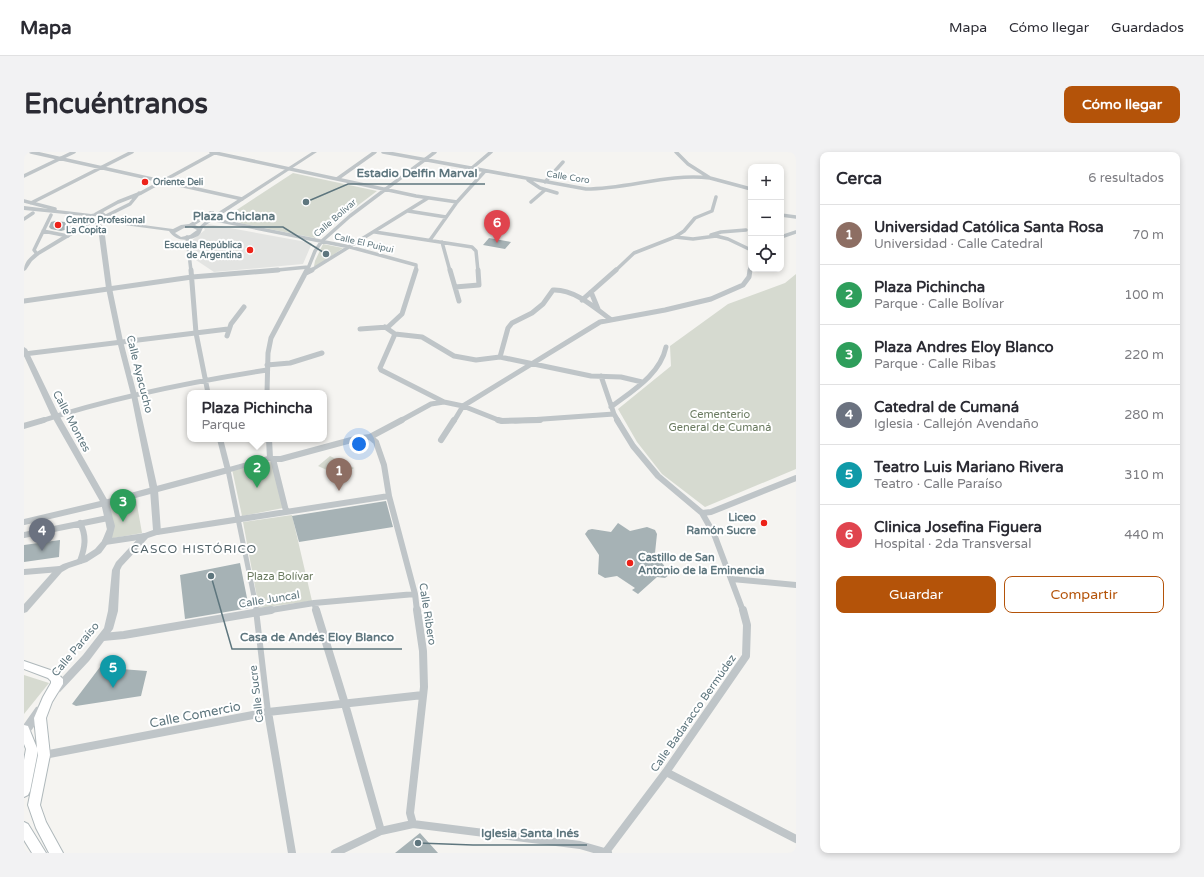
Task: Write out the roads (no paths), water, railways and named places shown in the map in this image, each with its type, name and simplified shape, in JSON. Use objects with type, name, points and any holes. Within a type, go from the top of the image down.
[{"type":"main road","points":[[24,665],[52,676],[56,679],[57,684],[47,700],[40,718],[44,755],[34,804],[40,824],[56,853]]},
{"type":"main road","points":[[24,731],[32,749],[24,791]]},
{"type":"main road","points":[[24,828],[39,853]]},
{"type":"street","points":[[32,152],[242,199]]},
{"type":"street","points":[[24,176],[74,152]]},
{"type":"street","points":[[31,203],[132,152]]},
{"type":"street","points":[[97,218],[112,205],[139,193],[214,152],[428,198],[457,202]]},
{"type":"street","points":[[24,208],[163,226],[190,226],[307,152]]},
{"type":"street","points":[[24,212],[97,218],[171,230],[176,236],[187,238],[199,233],[199,229],[211,219],[315,152]]},
{"type":"street","points":[[337,179],[375,152]]},
{"type":"street","name":"Calle Coro","points":[[383,152],[586,189],[599,190],[664,177],[686,175],[710,178]]},
{"type":"street","name":"Calle Bolívar","points":[[267,390],[268,353],[271,338],[322,241],[350,216],[435,152]]},
{"type":"street","points":[[472,168],[491,152]]},
{"type":"street","points":[[676,152],[688,164],[710,178],[748,188]]},
{"type":"street","points":[[545,182],[564,162]]},
{"type":"street","points":[[430,240],[457,202],[485,171]]},
{"type":"street","points":[[526,178],[545,190],[557,193]]},
{"type":"street","points":[[531,202],[545,190]]},
{"type":"street","points":[[24,269],[27,260],[97,218],[128,204],[136,199],[139,193]]},
{"type":"street","points":[[582,300],[634,253],[675,237],[684,231],[695,218],[712,211],[716,197]]},
{"type":"street","points":[[306,274],[428,198]]},
{"type":"street","points":[[24,201],[55,208]]},
{"type":"street","points":[[408,211],[446,217]]},
{"type":"street","points":[[24,219],[33,212]]},
{"type":"street","points":[[37,254],[34,250],[51,215]]},
{"type":"street","points":[[784,215],[796,217]]},
{"type":"street","name":"Calle Ayacucho","points":[[97,218],[101,228],[120,341],[134,395],[154,490],[156,532]]},
{"type":"street","name":"Calle El Puipui","points":[[211,219],[350,247],[416,265],[417,267],[402,314],[388,327],[360,329]]},
{"type":"street","points":[[190,226],[199,229]]},
{"type":"street","points":[[173,232],[182,227]]},
{"type":"street","points":[[675,237],[693,239],[710,236],[716,233],[746,230]]},
{"type":"street","points":[[43,231],[68,236]]},
{"type":"street","points":[[375,232],[472,247],[476,251],[479,285],[455,287]]},
{"type":"street","points":[[726,232],[728,239]]},
{"type":"street","points":[[784,236],[796,232]]},
{"type":"street","points":[[710,236],[728,239],[748,249]]},
{"type":"street","points":[[187,238],[189,244],[196,333],[207,390]]},
{"type":"street","points":[[442,242],[459,301]]},
{"type":"street","points":[[24,301],[192,277],[308,267]]},
{"type":"street","points":[[442,440],[463,406],[600,322],[665,310],[711,299],[743,285],[749,277],[749,272]]},
{"type":"street","points":[[500,357],[508,328],[512,323],[532,313],[543,304],[553,290],[561,289],[582,300],[610,319]]},
{"type":"street","points":[[591,292],[599,311]]},
{"type":"street","points":[[227,336],[228,329],[244,307]]},
{"type":"street","points":[[384,327],[395,334],[422,338],[454,356],[476,360],[500,357],[591,376],[621,377],[642,382]]},
{"type":"street","points":[[25,352],[228,329]]},
{"type":"street","points":[[395,334],[380,368],[381,370],[444,402],[463,406],[502,421],[534,420],[613,410],[662,361],[666,347]]},
{"type":"street","name":"Calle Montes","points":[[25,352],[55,415],[105,503],[105,511],[108,518],[110,532],[105,542]]},
{"type":"street","points":[[24,426],[55,415],[134,395],[290,363],[322,353]]},
{"type":"street","name":"Calle Badaracco Bermúdez","points":[[601,376],[613,410],[633,446],[658,476],[702,513],[714,534],[741,602],[747,625],[746,656],[666,772],[606,852]]},
{"type":"street","points":[[24,522],[105,503],[272,459],[281,459],[355,439],[370,437],[431,404],[444,402]]},
{"type":"street","name":"Calle Ribero","points":[[370,437],[376,442],[380,452],[389,496],[415,594],[423,651],[423,695],[410,813],[413,824]]},
{"type":"street","name":"Calle Sucre","points":[[221,442],[239,518],[257,613],[268,712],[292,853]]},
{"type":"street","points":[[269,442],[286,510]]},
{"type":"street","points":[[702,513],[711,512],[796,478]]},
{"type":"street","points":[[156,532],[286,510],[389,496]]},
{"type":"street","points":[[24,535],[108,518]]},
{"type":"street","points":[[80,523],[85,530],[85,548],[80,561]]},
{"type":"street","name":"Calle Paraíso","points":[[24,731],[47,700],[104,637],[111,622],[116,570],[119,564],[145,536],[156,532]]},
{"type":"street","points":[[24,572],[60,569],[80,561],[101,549],[105,542],[145,536]]},
{"type":"street","points":[[24,610],[60,569]]},
{"type":"street","points":[[732,579],[796,586]]},
{"type":"street","name":"Calle Juncal","points":[[104,637],[124,635],[314,603],[415,594]]},
{"type":"street","points":[[314,603],[345,704],[381,831]]},
{"type":"street","name":"Calle Comercio","points":[[44,755],[268,712],[423,695]]},
{"type":"street","points":[[666,772],[796,839]]},
{"type":"street","points":[[335,853],[381,831],[413,824],[580,845],[606,852]]},
{"type":"place","name":"Oriente Deli","points":[[145,182]]},
{"type":"place","name":"Estadio Delfin Marval","points":[[306,202]]},
{"type":"place","name":"Centro Profesional La Copita","points":[[58,225]]},
{"type":"place","name":"Clinica Josefina Figuera","points":[[497,243]]},
{"type":"place","name":"Escuela República de Argentina","points":[[250,250]]},
{"type":"place","name":"Plaza Chiclana","points":[[326,254]]},
{"type":"place","name":"Plaza Pichincha","points":[[257,488]]},
{"type":"place","name":"Universidad Católica Santa Rosa","points":[[339,491]]},
{"type":"place","name":"Plaza Andres Eloy Blanco","points":[[123,522]]},
{"type":"place","name":"Liceo Ramón Sucre","points":[[764,523]]},
{"type":"place","name":"Catedral de Cumaná","points":[[42,551]]},
{"type":"place","name":"Castillo de San Antonio de la Eminencia","points":[[630,563]]},
{"type":"place","name":"Casa de Andés Eloy Blanco","points":[[211,576]]},
{"type":"place","name":"Teatro Luis Mariano Rivera","points":[[113,688]]},
{"type":"place","name":"Iglesia Santa Inés","points":[[418,843]]},
{"type":"district","name":"CASCO HISTÓRICO","points":[[194,549]]},
{"type":"park label","name":"Cementerio General de Cumaná","points":[[720,420]]},
{"type":"park label","name":"Plaza Bolívar","points":[[280,576]]}]
